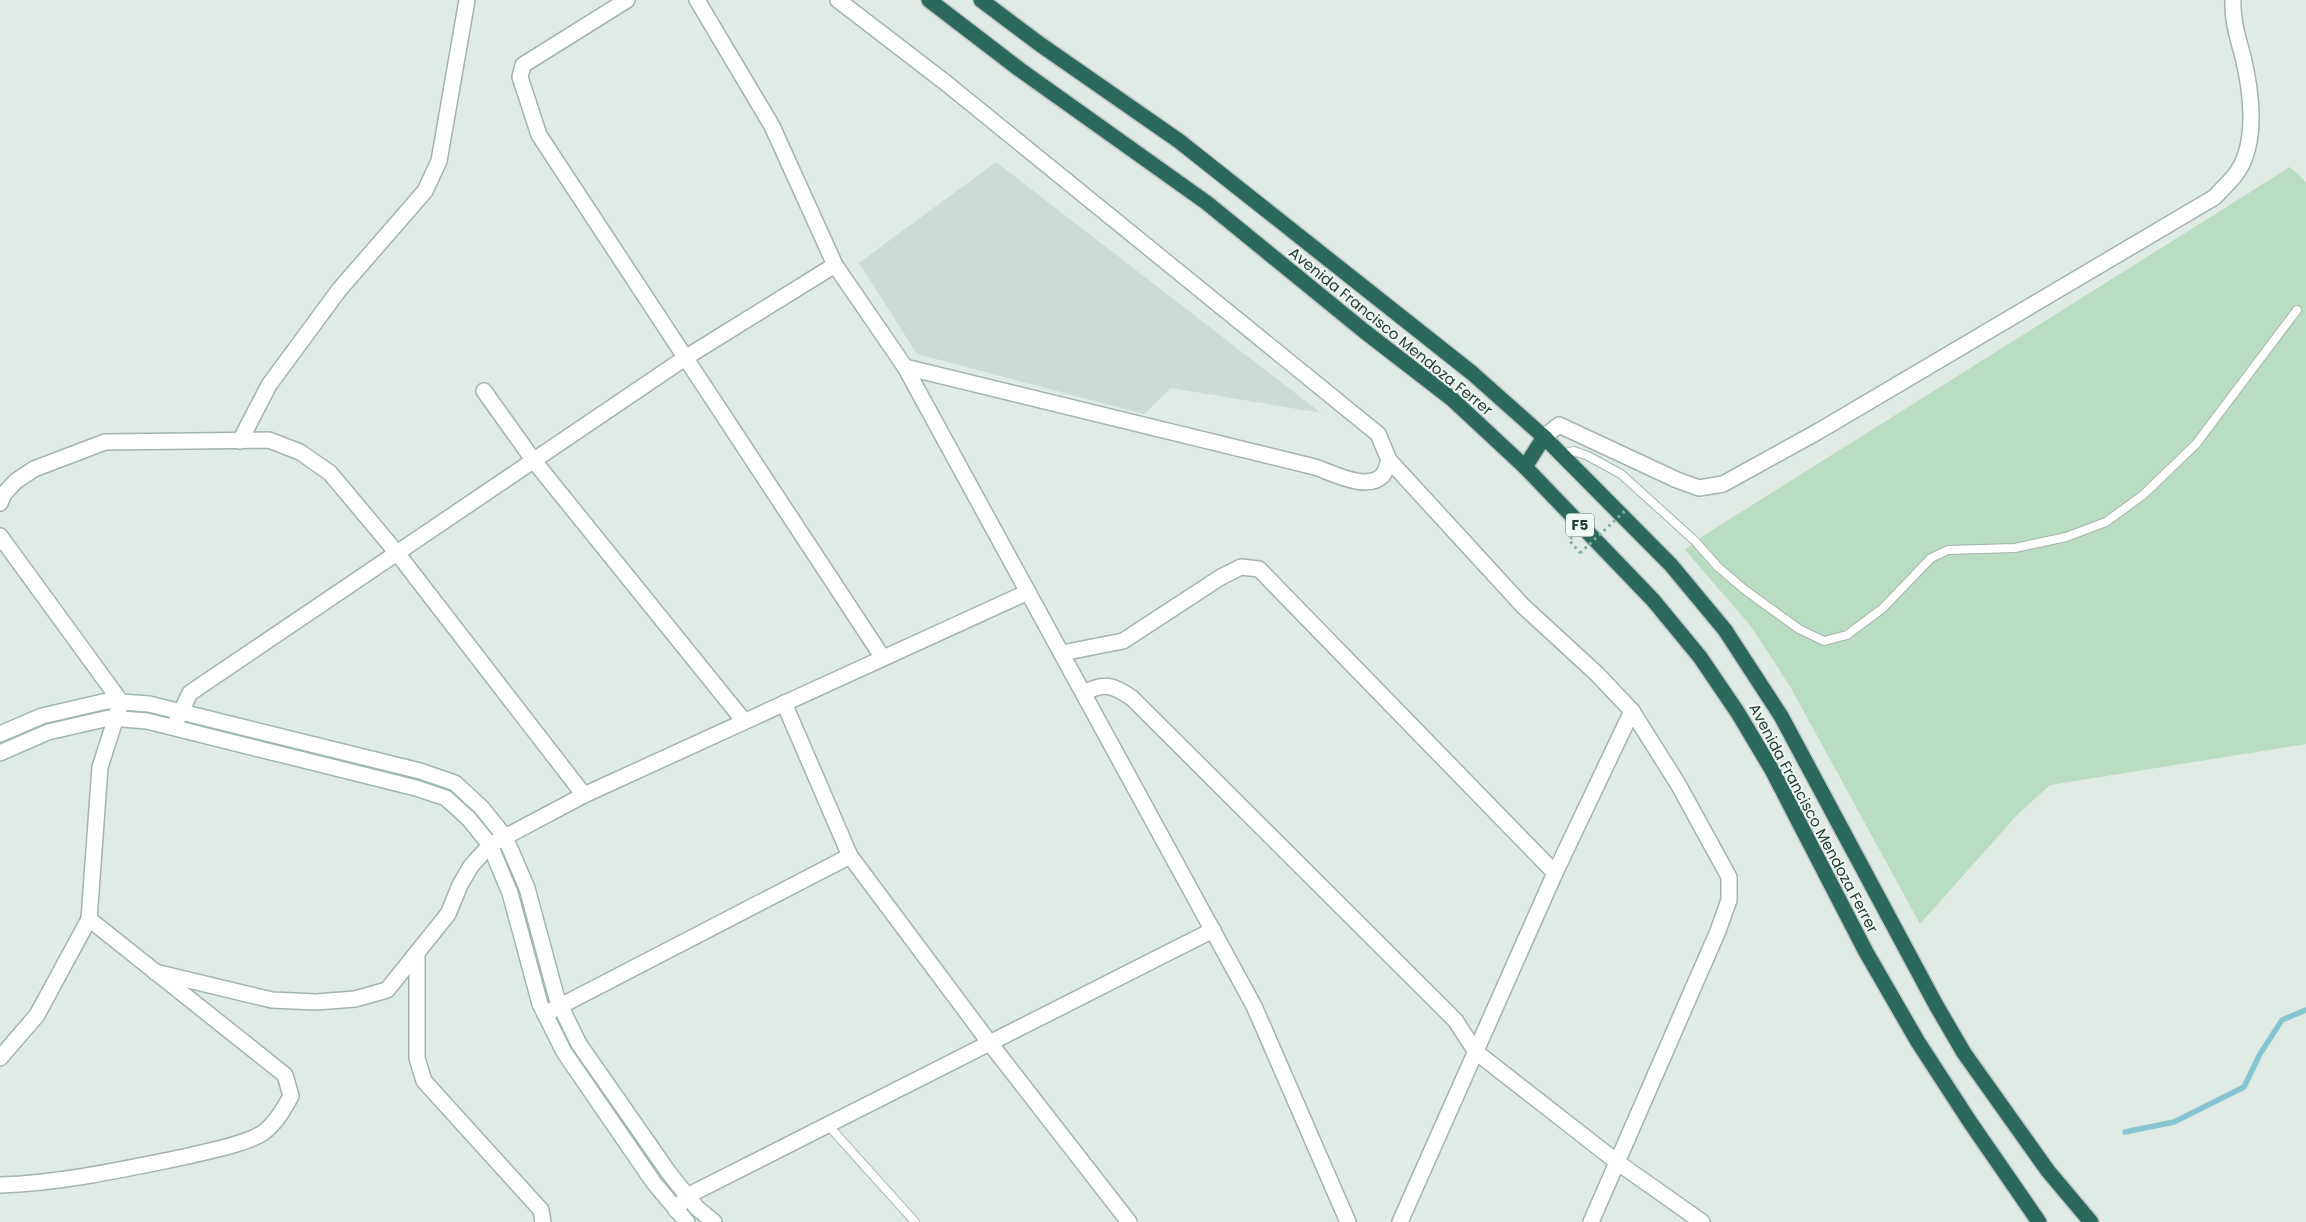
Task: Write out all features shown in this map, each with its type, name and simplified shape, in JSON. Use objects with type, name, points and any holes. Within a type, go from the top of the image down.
[{"type":"highway","name":"Avenida Francisco Mendoza Ferrer","points":[[929,0],[1019,69],[1207,203],[1364,331],[1452,399],[1525,467],[1653,600],[1700,657],[1738,713],[1772,770],[1866,952],[1918,1042],[2039,1222]]},
{"type":"highway","name":"Avenida Francisco Mendoza Ferrer","points":[[981,0],[1041,45],[1187,146],[1472,373],[1562,454],[1671,565],[1725,630],[1781,716],[1936,1005],[1964,1052],[2048,1171],[2091,1222]]},
{"type":"highway","points":[[1525,467],[1544,437]]},
{"type":"street","points":[[240,440],[269,385],[339,290],[426,191],[439,161],[468,0]]},
{"type":"street","points":[[627,0],[523,65],[520,77],[539,135],[883,658]]},
{"type":"street","points":[[697,0],[772,126],[834,265],[905,367],[1254,1006],[1348,1222]]},
{"type":"street","points":[[838,0],[946,83],[1378,434],[1389,460],[1523,606],[1597,674],[1632,711],[1678,784],[1728,877],[1729,900],[1718,930],[1591,1222]]},
{"type":"street","points":[[1544,437],[1559,425],[1699,488],[1723,484],[1818,431],[2215,197],[2239,170],[2247,148],[2252,119],[2250,83],[2232,14],[2233,0]]},
{"type":"street","points":[[174,728],[179,712],[190,693],[686,358],[834,265]]},
{"type":"street","points":[[905,367],[1315,467],[1352,480],[1374,481],[1384,474],[1389,460]]},
{"type":"street","points":[[484,391],[534,461],[744,721]]},
{"type":"street","points":[[0,503],[4,494],[16,480],[34,469],[105,442],[269,440],[300,452],[330,473],[397,553],[584,795]]},
{"type":"street","points":[[0,536],[120,702],[100,767],[89,920],[37,1015],[0,1058]]},
{"type":"street","points":[[1062,653],[1123,641],[1221,577],[1241,567],[1259,569],[1554,873]]},
{"type":"street","points":[[155,972],[272,1000],[326,1001],[355,999],[387,990],[448,914],[460,885],[471,866],[490,845],[584,795],[1028,592]]},
{"type":"street","points":[[1084,693],[1097,686],[1107,686],[1132,698],[1455,1020],[1476,1052],[1616,1162],[1702,1222]]},
{"type":"street","points":[[0,734],[42,716],[107,700],[149,704],[420,771],[455,784],[482,808],[505,837],[527,888],[560,1005],[579,1044],[669,1173],[697,1208],[714,1222]]},
{"type":"street","points":[[784,703],[850,856],[989,1042],[1129,1222]]},
{"type":"street","points":[[1400,1222],[1554,873],[1632,711]]},
{"type":"street","points":[[0,753],[48,732],[109,718],[147,720],[416,788],[446,798],[469,819],[490,845],[510,893],[540,1004],[564,1052],[654,1183],[687,1222]]},
{"type":"street","points":[[545,1014],[850,856]]},
{"type":"street","points":[[0,1186],[20,1185],[134,1167],[221,1149],[263,1133],[280,1115],[291,1096],[285,1075],[89,920]]},
{"type":"street","points":[[676,1210],[687,1196],[1213,930]]},
{"type":"street","points":[[417,954],[417,1058],[424,1081],[541,1210],[543,1222]]},
{"type":"street","points":[[0,1196],[20,1185]]},
{"type":"lane","points":[[1562,454],[1574,451],[1588,456],[1621,474],[1695,541],[1718,567],[1745,590],[1799,630],[1824,641],[1847,635],[1883,608],[1931,558],[1948,550],[2015,548],[2066,537],[2106,522],[2142,495],[2196,444],[2297,310]]},
{"type":"lane","points":[[827,1124],[915,1222]]},
{"type":"path","points":[[1580,553],[1626,510]]},
{"type":"shaded area","points":[[996,162],[1321,413],[1171,388],[1144,414],[917,354],[859,263]]},
{"type":"green space","points":[[2290,167],[2306,182],[2306,744],[2050,785],[2017,815],[1920,924],[1791,688],[1750,625],[1685,550],[1695,541]]},
{"type":"waterway","points":[[2125,1132],[2174,1122],[2244,1087],[2260,1054],[2282,1020],[2306,1010]]}]
